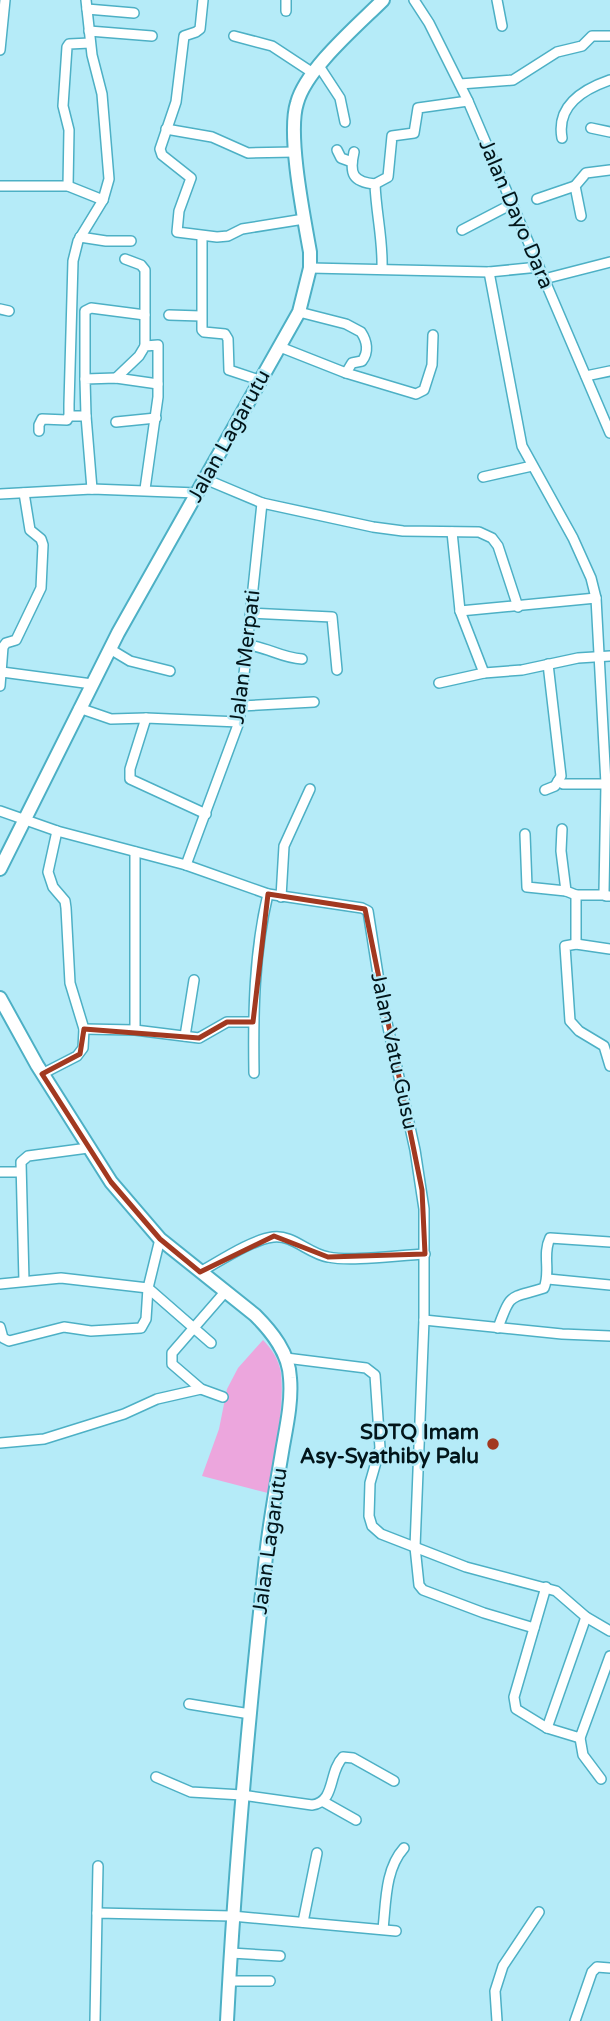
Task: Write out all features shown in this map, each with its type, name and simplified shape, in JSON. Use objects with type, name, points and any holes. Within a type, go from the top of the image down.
[{"type":"street","points":[[0,50],[5,0]]},
{"type":"street","points":[[203,0],[200,29],[184,36],[176,102],[160,152],[192,180],[180,211],[177,232],[202,237],[228,236],[243,229],[304,219]]},
{"type":"street","points":[[286,0],[286,11]]},
{"type":"street","name":"Jalan Lagarutu","points":[[0,869],[110,649],[299,312],[310,268],[310,252],[295,152],[296,104],[316,70],[383,0]]},
{"type":"street","name":"Jalan Dayo Dara","points":[[414,0],[429,23],[468,101],[610,433]]},
{"type":"street","points":[[498,0],[502,26]]},
{"type":"street","points":[[39,431],[42,419],[67,420],[69,416],[71,275],[76,247],[103,200],[109,179],[102,94],[90,43],[87,5],[134,12]]},
{"type":"street","points":[[89,31],[152,36]]},
{"type":"street","points":[[234,36],[272,46],[316,70],[340,98],[345,122]]},
{"type":"street","points":[[460,84],[513,80],[557,52],[582,46],[592,36],[610,36]]},
{"type":"street","points":[[68,186],[69,130],[63,106],[67,47],[69,44],[90,43]]},
{"type":"street","points":[[562,138],[562,119],[574,100],[588,88],[610,80]]},
{"type":"street","points":[[337,150],[341,159],[353,157],[355,179],[360,183],[375,184],[388,177],[392,136],[414,133],[418,108],[468,101]]},
{"type":"street","points":[[591,128],[610,132]]},
{"type":"street","points":[[166,129],[212,137],[248,153],[295,152]]},
{"type":"street","points":[[537,199],[575,186],[586,173],[610,170]]},
{"type":"street","points":[[375,184],[377,215],[383,240],[382,268]]},
{"type":"street","points":[[0,186],[68,186],[103,200]]},
{"type":"street","points":[[575,186],[581,216]]},
{"type":"street","points":[[463,230],[512,204]]},
{"type":"street","points":[[80,237],[131,241]]},
{"type":"street","points":[[202,237],[201,316],[204,332],[225,334],[229,370],[259,380]]},
{"type":"street","points":[[116,378],[139,356],[145,346],[145,268],[125,259]]},
{"type":"street","points":[[544,279],[610,262]]},
{"type":"street","points":[[310,268],[489,272],[539,267]]},
{"type":"street","points":[[489,272],[516,402],[520,438],[532,466],[577,547],[591,578],[596,598],[608,784],[607,895],[576,895],[566,891],[527,887],[525,834]]},
{"type":"street","points":[[92,489],[86,416],[85,311],[91,308],[145,315]]},
{"type":"street","points":[[299,312],[346,324],[361,332],[366,342],[365,356],[362,361],[352,363],[346,373]]},
{"type":"street","points":[[169,316],[201,316]]},
{"type":"street","points":[[280,346],[346,373],[410,393],[421,393],[432,365],[433,335]]},
{"type":"street","points":[[145,346],[155,344],[159,347],[156,418],[145,489]]},
{"type":"street","points":[[586,376],[610,371]]},
{"type":"street","points":[[85,379],[116,378],[158,384]]},
{"type":"street","points":[[69,416],[86,416]]},
{"type":"street","points":[[116,422],[156,418]]},
{"type":"street","points":[[483,477],[532,466]]},
{"type":"street","points":[[205,479],[262,503],[373,527],[479,533],[492,538],[498,546],[518,607]]},
{"type":"street","points":[[0,495],[92,489],[197,493]]},
{"type":"street","points":[[0,686],[3,647],[18,638],[34,606],[42,581],[43,545],[40,538],[30,530],[24,493]]},
{"type":"street","name":"Jalan Merpati","points":[[186,865],[239,722],[262,503]]},
{"type":"street","points":[[452,532],[460,611],[484,673]]},
{"type":"street","points":[[460,611],[596,598]]},
{"type":"street","points":[[251,613],[332,617],[337,670]]},
{"type":"street","points":[[248,645],[258,646],[272,654],[302,659]]},
{"type":"street","points":[[110,649],[130,661],[170,671]]},
{"type":"street","points":[[439,683],[484,673],[522,670],[610,656]]},
{"type":"street","points":[[545,790],[555,786],[561,776],[548,664]]},
{"type":"street","points":[[2,672],[92,684]]},
{"type":"street","points":[[241,706],[314,702]]},
{"type":"street","points":[[79,708],[111,719],[239,722]]},
{"type":"street","points":[[146,718],[129,778],[206,814]]},
{"type":"street","points":[[558,781],[563,784],[608,784]]},
{"type":"street","points":[[281,897],[284,846],[310,789]]},
{"type":"street","name":"Jalan Vatu Gusu","points":[[0,811],[57,831],[186,865],[268,894],[368,911],[382,1000],[422,1191],[424,1320],[415,1547],[419,1585],[423,1590],[534,1628]]},
{"type":"street","points":[[562,829],[562,864],[566,891]]},
{"type":"street","points":[[43,1074],[81,1053],[84,1029],[70,983],[65,901],[52,887],[48,872],[57,831]]},
{"type":"street","points":[[135,852],[135,1030]]},
{"type":"street","points":[[254,1073],[253,1022],[258,949],[268,894]]},
{"type":"street","points":[[576,895],[576,944]]},
{"type":"street","points":[[610,949],[576,944],[565,946],[570,1021],[579,1031],[604,1046],[610,1066]]},
{"type":"street","points":[[185,1036],[194,980]]},
{"type":"street","name":"Jalan Lagarutu","points":[[0,998],[43,1074],[111,1182],[160,1238],[268,1328],[286,1359],[289,1370],[291,1388],[266,1551],[242,1795],[227,2021]]},
{"type":"street","points":[[84,1029],[135,1030],[199,1038],[227,1022],[253,1022]]},
{"type":"street","points":[[24,1281],[21,1162],[28,1156],[88,1148]]},
{"type":"street","points":[[0,1172],[20,1172]]},
{"type":"street","points":[[200,1272],[274,1236],[285,1237],[328,1258],[425,1254]]},
{"type":"street","points":[[0,1327],[3,1338],[9,1341],[64,1327],[91,1331],[138,1329],[144,1325],[146,1319],[148,1288],[160,1238]]},
{"type":"street","points":[[498,1328],[510,1299],[544,1287],[548,1279],[546,1245],[550,1238],[610,1242]]},
{"type":"street","points":[[0,1284],[61,1278],[148,1288],[211,1343]]},
{"type":"street","points":[[548,1279],[610,1285]]},
{"type":"street","points":[[223,1397],[201,1389],[172,1364],[170,1359],[172,1353],[225,1292]]},
{"type":"street","points":[[424,1320],[562,1334],[610,1336]]},
{"type":"street","points":[[286,1359],[366,1368],[374,1372],[380,1442],[370,1483],[369,1519],[377,1531],[466,1567],[546,1587],[565,1597],[586,1617],[610,1632]]},
{"type":"street","points":[[0,1443],[44,1439],[124,1414],[157,1399],[201,1389]]},
{"type":"street","points":[[546,1587],[514,1702],[516,1709],[547,1728],[580,1738]]},
{"type":"street","points":[[547,1728],[586,1617]]},
{"type":"street","points":[[601,1779],[583,1755],[580,1738],[610,1656]]},
{"type":"street","points":[[189,1704],[250,1714]]},
{"type":"street","points":[[324,1802],[338,1763],[344,1757],[353,1758],[394,1781]]},
{"type":"street","points":[[156,1777],[191,1792],[242,1795],[312,1805],[324,1802],[356,1820]]},
{"type":"street","points":[[383,1929],[390,1873],[404,1848]]},
{"type":"street","points":[[303,1922],[317,1853]]},
{"type":"street","points":[[95,2021],[98,1866]]},
{"type":"street","points":[[497,2021],[495,1991],[503,1966],[539,1912]]},
{"type":"street","points":[[97,1913],[232,1916],[396,1931]]},
{"type":"street","points":[[231,1952],[280,1956]]},
{"type":"street","points":[[575,2021],[592,1972],[597,1967],[610,1968]]},
{"type":"street","points":[[229,1981],[270,1981]]},
{"type":"highlighted area","points":[[268,894],[365,909],[422,1190],[425,1254],[328,1257],[274,1236],[200,1272],[160,1239],[111,1182],[42,1074],[80,1054],[84,1029],[199,1038],[227,1022],[253,1022]]},
{"type":"shaded area","points":[[263,1340],[279,1364],[282,1388],[268,1493],[202,1476],[219,1429],[227,1389],[238,1368]]},
{"type":"place","name":"SDTQ Imam Asy-Syathiby Palu","points":[[493,1444]]}]
